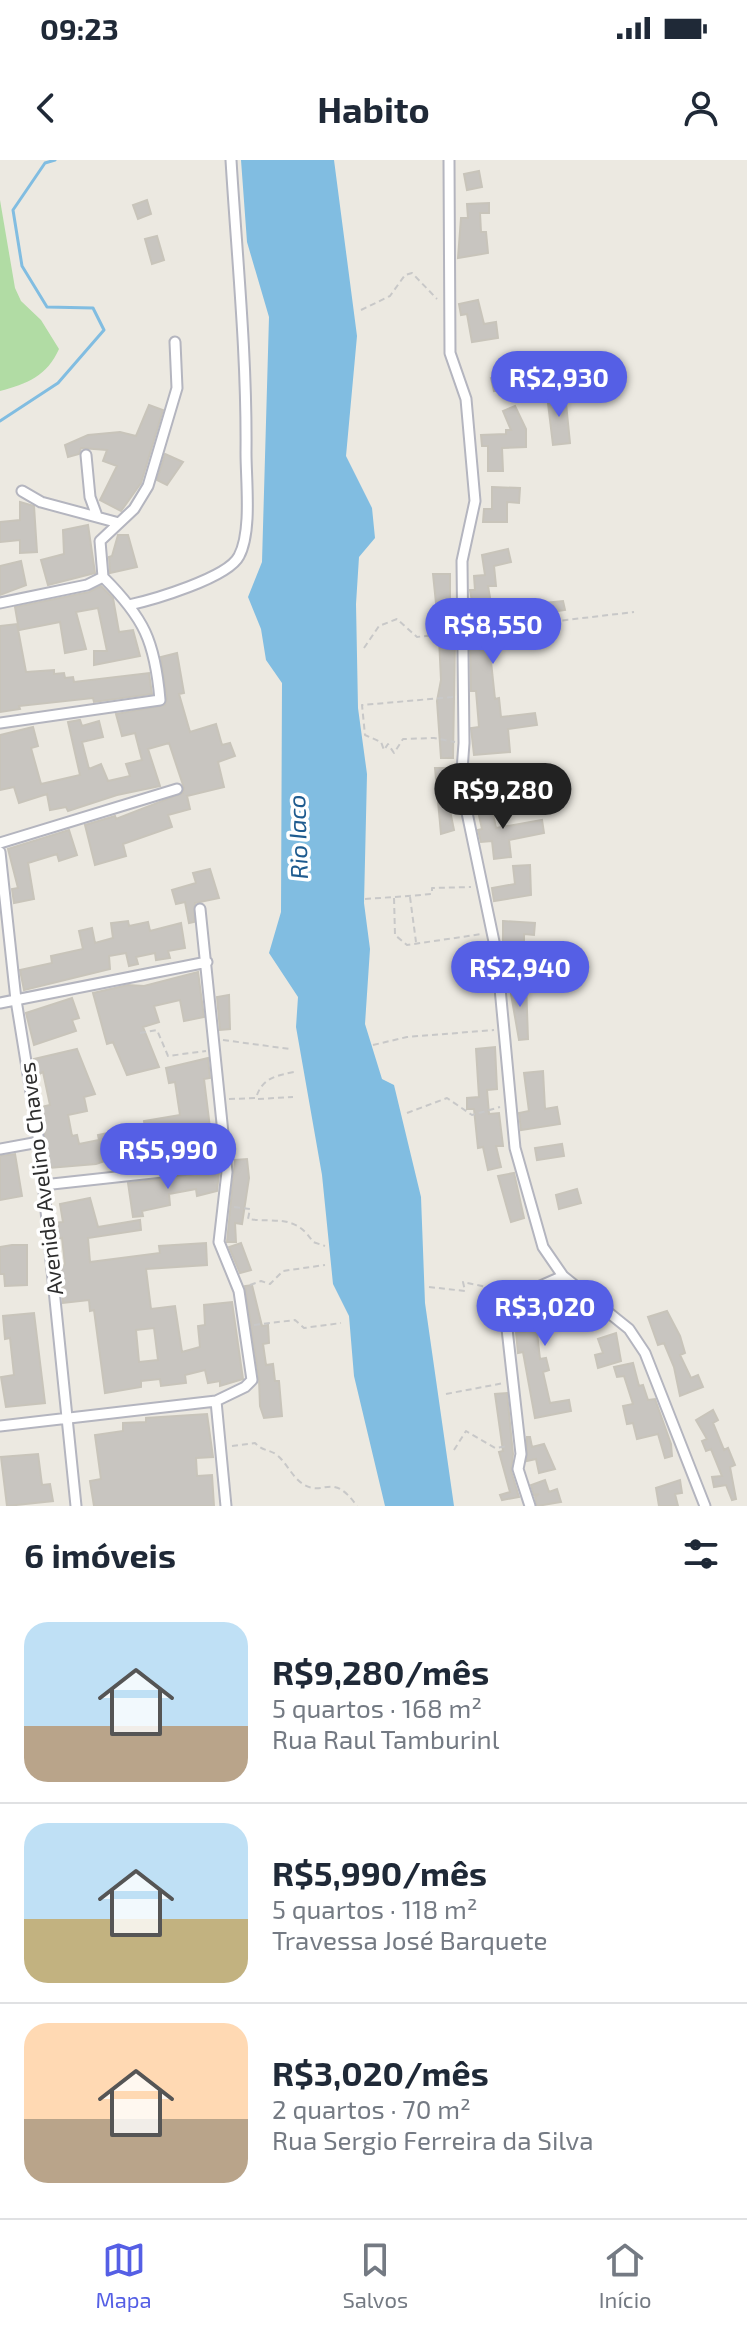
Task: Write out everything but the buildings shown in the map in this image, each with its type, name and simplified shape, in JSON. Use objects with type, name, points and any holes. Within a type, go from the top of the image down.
[{"type":"street","points":[[129,605],[152,600],[210,576],[230,567],[239,556],[247,511],[248,399],[231,160]]},
{"type":"street","points":[[449,160],[450,353],[466,399],[475,501],[462,561],[464,743],[461,784],[497,956],[508,1104],[515,1148],[543,1247],[563,1276],[629,1329],[645,1353],[705,1506]]},
{"type":"street","points":[[0,723],[160,700],[153,645],[129,605],[103,577],[100,541],[134,509],[148,486],[177,388],[175,342]]},
{"type":"street","points":[[86,455],[90,497],[97,516]]},
{"type":"street","points":[[22,491],[41,502],[119,523]]},
{"type":"street","points":[[0,603],[87,585],[103,577]]},
{"type":"street","points":[[0,843],[177,789]]},
{"type":"street","name":"Avenida Avelino Chaves","points":[[0,852],[16,1000],[39,1142],[76,1506]]},
{"type":"street","points":[[0,1426],[216,1401],[252,1380],[238,1288],[219,1242],[225,1206],[226,1165],[200,909]]},
{"type":"street","points":[[0,1003],[207,962]]},
{"type":"street","points":[[0,1149],[39,1142]]},
{"type":"street","points":[[43,1185],[226,1165]]},
{"type":"street","points":[[530,1506],[518,1469],[521,1454],[504,1302],[563,1276]]},
{"type":"street","points":[[216,1401],[226,1506]]},
{"type":"path","points":[[361,310],[390,296],[405,275],[412,273],[437,299],[450,297]]},
{"type":"path","points":[[364,648],[379,626],[397,619],[417,637],[634,612]]},
{"type":"path","points":[[462,696],[362,705],[365,735],[381,742],[384,750],[388,744],[394,753],[403,739],[434,738],[464,743]]},
{"type":"path","points":[[365,899],[432,894],[432,888],[485,887]]},
{"type":"path","points":[[410,896],[416,944]]},
{"type":"path","points":[[394,897],[395,935],[407,945],[491,933]]},
{"type":"path","points":[[373,1045],[407,1037],[501,1029]]},
{"type":"path","points":[[140,1033],[157,1030],[168,1056],[214,1043],[290,1049]]},
{"type":"path","points":[[256,1098],[260,1087],[270,1077],[294,1072]]},
{"type":"path","points":[[220,1099],[293,1097]]},
{"type":"path","points":[[407,1113],[447,1098],[472,1115],[508,1104]]},
{"type":"path","points":[[225,1206],[250,1209],[248,1219],[286,1218],[305,1229],[313,1242],[325,1246]]},
{"type":"path","points":[[238,1288],[261,1281],[270,1284],[283,1271],[325,1265]]},
{"type":"path","points":[[429,1287],[465,1291],[463,1282],[487,1287],[504,1302]]},
{"type":"path","points":[[245,1327],[295,1320],[304,1328],[341,1323]]},
{"type":"path","points":[[446,1394],[513,1381]]},
{"type":"path","points":[[454,1450],[466,1431],[495,1448],[514,1446],[521,1454]]},
{"type":"path","points":[[220,1448],[255,1443],[266,1453],[277,1455],[301,1483],[313,1488],[330,1484],[348,1491],[357,1506]]},
{"type":"green space","points":[[0,200],[15,288],[21,301],[41,320],[59,349],[49,366],[35,378],[0,391]]},
{"type":"water","name":"Rio Iaco","points":[[241,160],[334,160],[357,336],[346,456],[372,508],[375,538],[359,557],[356,604],[358,708],[367,774],[364,903],[370,949],[365,1024],[382,1079],[394,1085],[421,1197],[425,1303],[454,1506],[385,1506],[354,1376],[349,1316],[333,1284],[322,1175],[296,1027],[298,997],[269,953],[281,912],[282,683],[266,660],[261,629],[248,597],[262,562],[269,317],[247,242]]},
{"type":"waterway","points":[[0,421],[58,383],[104,330],[93,308],[47,307],[22,266],[13,210],[45,163],[55,160]]}]
